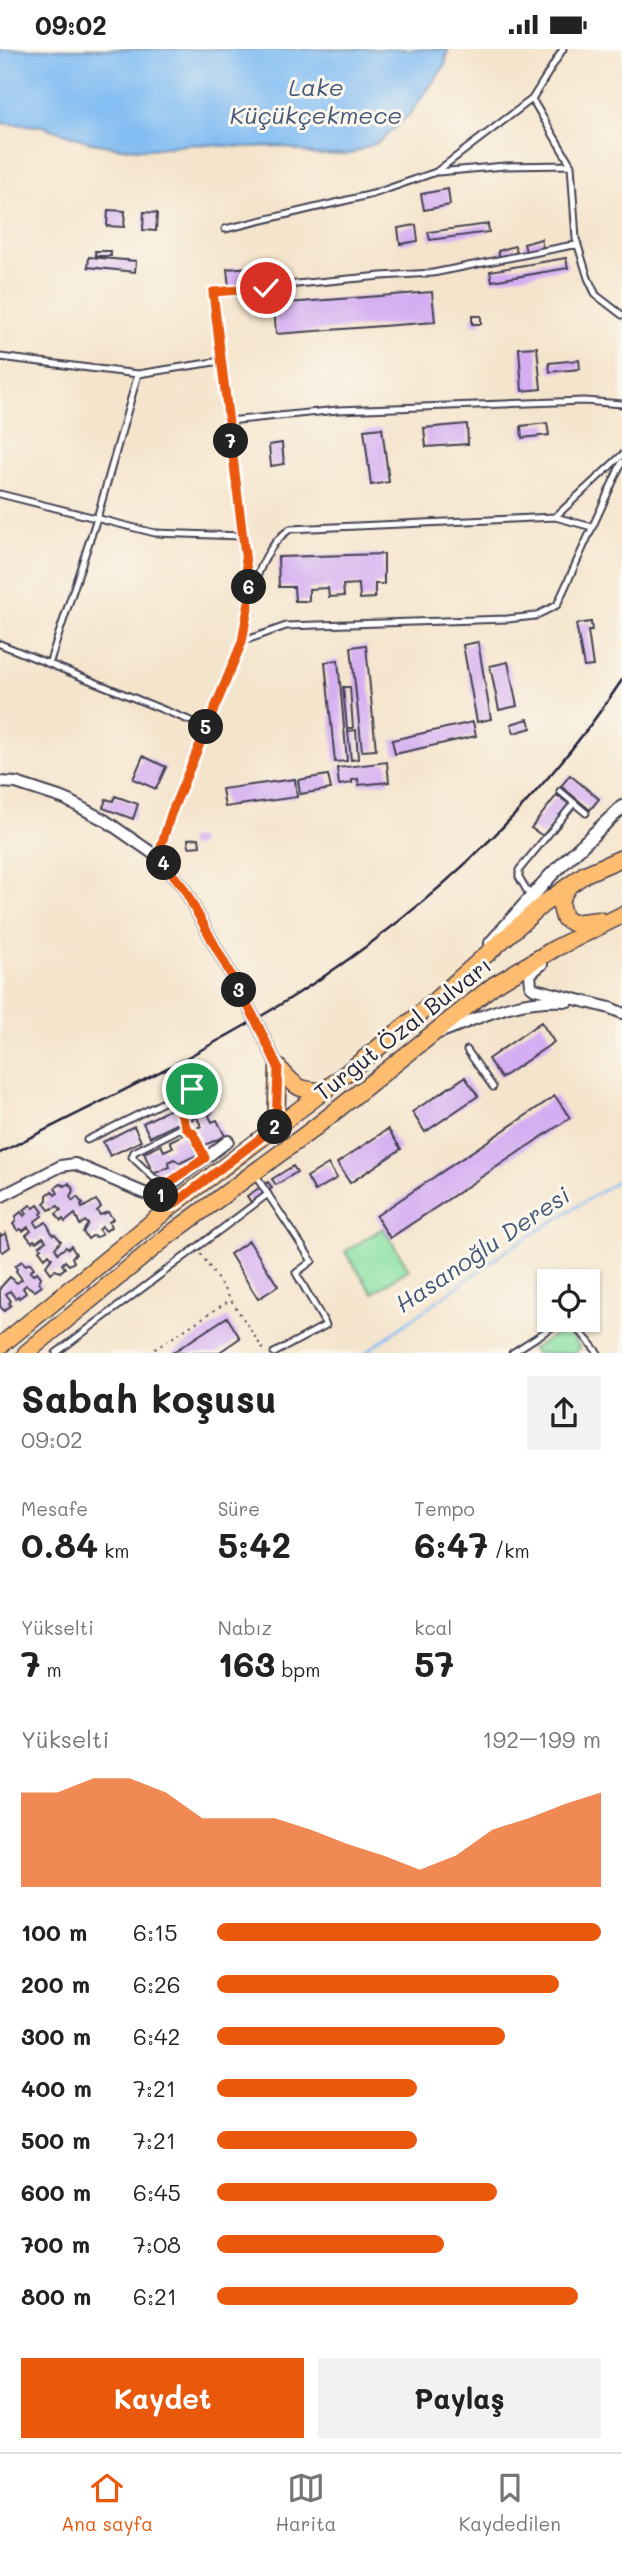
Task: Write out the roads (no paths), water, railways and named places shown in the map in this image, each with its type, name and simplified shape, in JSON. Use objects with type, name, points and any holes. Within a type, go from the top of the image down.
[{"type":"main road","name":"Turgut Özal Bulvarı","points":[[0,1346],[166,1202],[324,1091],[414,1019],[542,905],[585,874],[620,858]]},
{"type":"main road","points":[[585,874],[560,898],[564,918],[572,923],[582,923],[622,915]]},
{"type":"main road","name":"Turgut Özal Bulvarı","points":[[26,1353],[168,1236],[313,1129],[494,985],[522,967],[622,915]]},
{"type":"main road","points":[[278,1067],[296,1087],[305,1091],[324,1091]]},
{"type":"main road","points":[[276,1126],[278,1067]]},
{"type":"street","points":[[1,784],[16,783],[65,799],[106,821],[158,856],[183,887],[278,1067]]},
{"type":"street","points":[[474,965],[531,897],[622,807]]},
{"type":"street","points":[[577,937],[554,957],[534,969],[530,974],[531,986],[622,1013]]},
{"type":"street","points":[[427,1038],[486,1013],[513,1005],[538,1000],[587,1002]]},
{"type":"street","points":[[166,1202],[163,1187],[228,1141]]},
{"type":"street","points":[[0,1197],[61,1166],[75,1164],[166,1202]]},
{"type":"lane","points":[[436,172],[532,99],[563,49]]},
{"type":"lane","points":[[532,99],[571,165],[578,244],[588,278],[596,295],[622,315]]},
{"type":"lane","points":[[225,229],[373,194],[436,172],[505,166],[571,165]]},
{"type":"lane","points":[[250,596],[213,292],[433,273],[578,244]]},
{"type":"lane","points":[[0,356],[138,375],[221,361]]},
{"type":"lane","points":[[48,664],[97,518],[138,375]]},
{"type":"lane","points":[[228,421],[338,410],[584,401],[622,404]]},
{"type":"lane","points":[[555,517],[622,455]]},
{"type":"lane","points":[[242,642],[286,626],[535,616],[557,605],[622,462]]},
{"type":"lane","points":[[0,494],[155,533],[242,536]]},
{"type":"lane","points":[[158,856],[171,814],[242,642],[250,596],[263,561],[277,537],[290,529],[555,517],[592,527]]},
{"type":"lane","points":[[0,644],[206,727]]},
{"type":"lane","points":[[560,791],[586,813]]},
{"type":"lane","points":[[531,897],[519,877],[519,870],[574,803]]},
{"type":"lane","points":[[467,1050],[493,1087]]},
{"type":"lane","points":[[87,1140],[192,1089]]},
{"type":"lane","points":[[175,1097],[187,1129]]},
{"type":"lane","points":[[169,1184],[148,1174],[132,1157],[134,1152],[179,1129],[187,1129],[193,1133],[205,1158]]},
{"type":"lane","points":[[254,1173],[312,1261],[296,1273],[326,1325],[274,1353]]},
{"type":"lane","points":[[56,1353],[268,1194]]},
{"type":"lane","points":[[512,1353],[546,1332]]},
{"type":"lane","points":[[579,1332],[598,1353]]},
{"type":"water","name":"Lake Küçükçekmece","points":[[0,49],[448,49],[445,65],[410,114],[379,142],[350,154],[315,155],[282,146],[194,144],[149,149],[120,148],[93,143],[42,126],[0,123]]},
{"type":"waterway","name":"Hasanoğlu Deresi","points":[[365,1353],[509,1249],[622,1178]]},
{"type":"railway","points":[[0,1153],[240,1028],[324,977],[373,941],[466,864],[509,821],[587,729],[622,680]]}]
